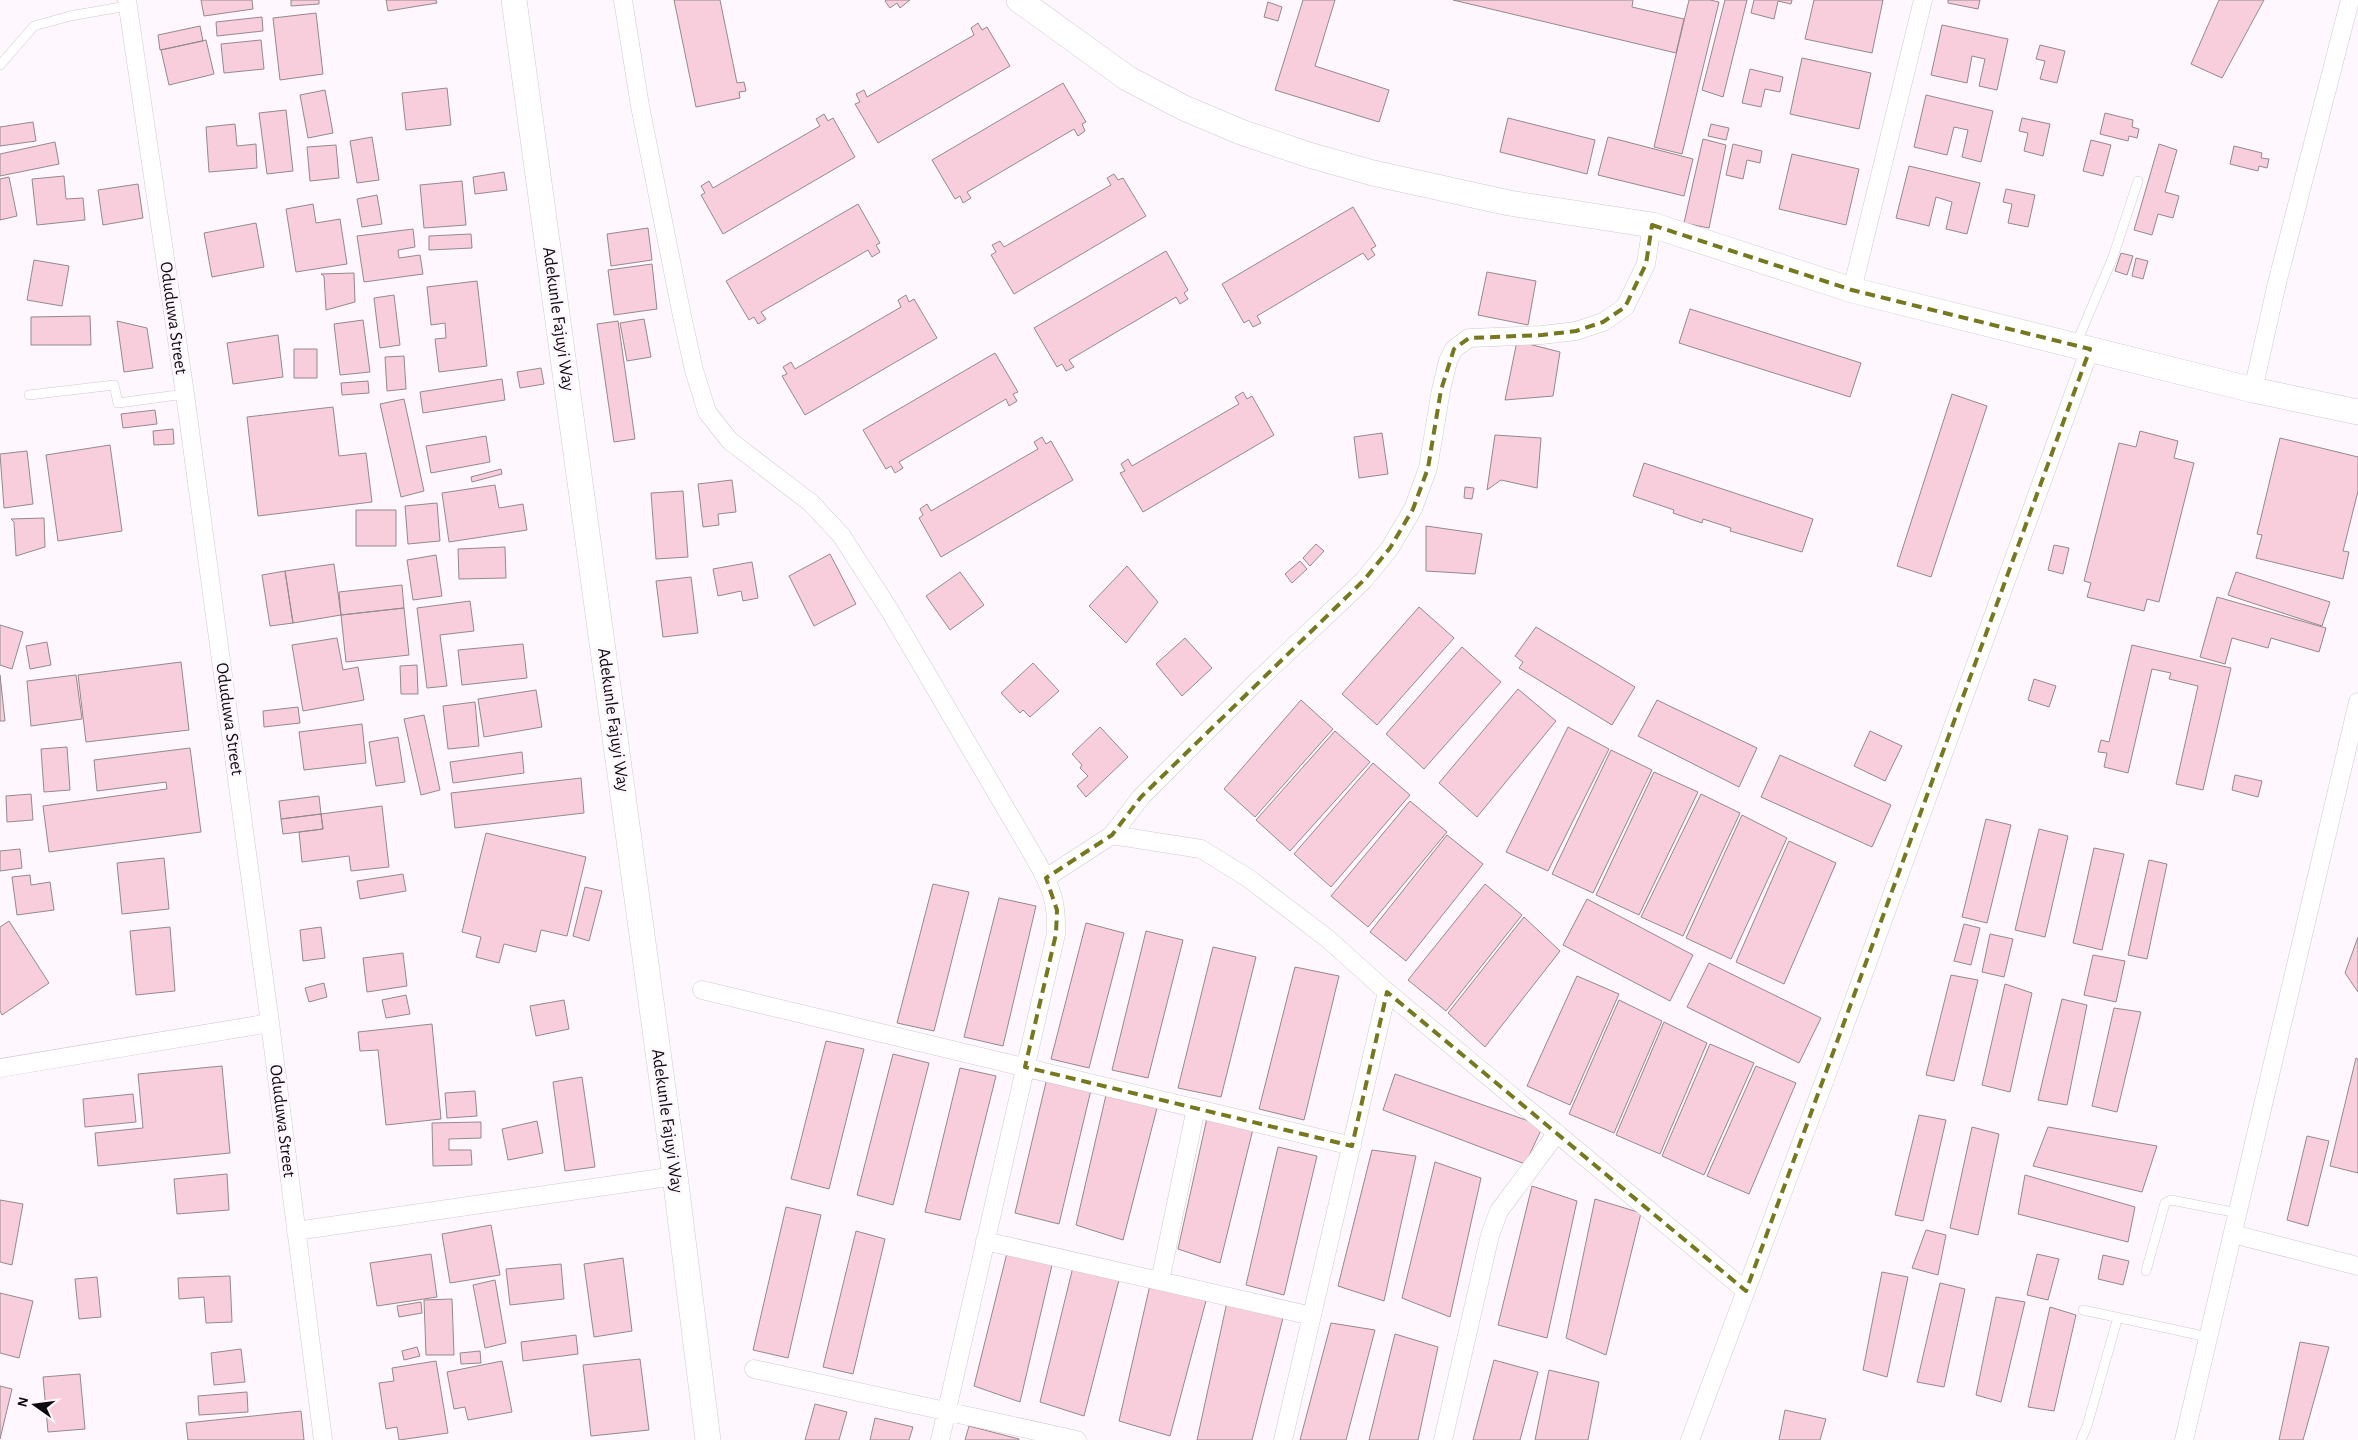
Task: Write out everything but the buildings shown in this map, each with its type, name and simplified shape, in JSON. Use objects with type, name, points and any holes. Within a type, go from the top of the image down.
[{"type":"street","name":"Adekunle Fajuyi Way","points":[[514,0],[675,1176],[708,1440]]},
{"type":"street","points":[[622,0],[640,106],[682,316],[694,370],[707,412],[730,441],[811,503],[841,535],[890,611],[1046,878],[1057,910],[1056,934],[940,1440]]},
{"type":"street","points":[[1019,0],[1127,78],[1184,108],[1240,132],[1373,173],[1509,203],[1652,225],[1852,290],[2253,390],[2358,412]]},
{"type":"street","points":[[1852,290],[1924,0]]},
{"type":"street","points":[[2253,390],[2277,283],[2350,0]]},
{"type":"street","name":"Oduduwa Street","points":[[127,3],[184,394],[270,1023],[323,1440]]},
{"type":"street","points":[[1046,878],[1112,835],[1141,797],[1251,687],[1364,580],[1390,548],[1413,509],[1428,468],[1441,390],[1448,361],[1454,349],[1469,338],[1576,331],[1603,322],[1625,307],[1646,264],[1652,225]]},
{"type":"street","points":[[1690,1440],[1746,1291],[2082,348]]},
{"type":"street","points":[[2184,1440],[2232,1234],[2351,765],[2358,702]]},
{"type":"street","points":[[1112,835],[1202,849],[1248,878],[1328,939],[1387,992],[1746,1291]]},
{"type":"street","points":[[702,990],[1352,1146]]},
{"type":"street","points":[[1283,1440],[1387,992]]},
{"type":"street","points":[[0,1068],[270,1023]]},
{"type":"street","points":[[1160,1281],[1196,1108]]},
{"type":"street","points":[[1443,1440],[1490,1235],[1499,1211],[1557,1133]]},
{"type":"street","points":[[296,1231],[675,1176]]},
{"type":"street","points":[[2232,1234],[2358,1266]]},
{"type":"street","points":[[986,1241],[1312,1316]]},
{"type":"street","points":[[754,1369],[1077,1440]]},
{"type":"lane","points":[[0,65],[34,26],[127,3]]},
{"type":"lane","points":[[2082,348],[2138,181]]},
{"type":"lane","points":[[29,395],[114,385],[118,402],[184,394]]},
{"type":"lane","points":[[2146,1271],[2165,1203],[2171,1200],[2238,1213]]},
{"type":"lane","points":[[2083,1310],[2208,1337]]},
{"type":"lane","points":[[2081,1440],[2118,1317]]},
{"type":"highlighted area","points":[[1652,225],[1852,290],[2090,349],[1746,1291],[1387,992],[1352,1146],[1025,1067],[1056,934],[1057,910],[1046,878],[1112,835],[1141,797],[1364,580],[1390,548],[1413,509],[1428,468],[1441,390],[1454,349],[1469,338],[1542,335],[1576,331],[1603,322],[1625,307],[1646,264]]}]
